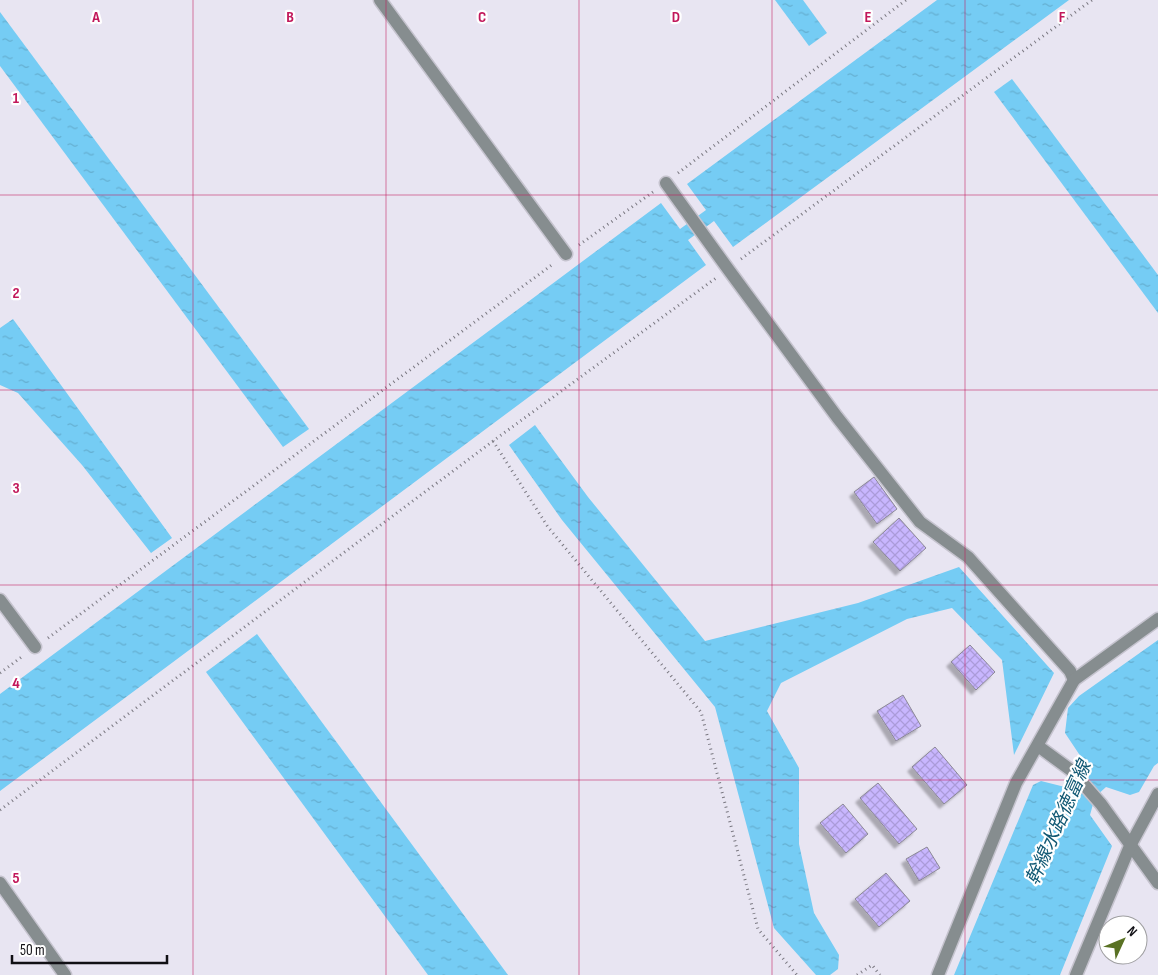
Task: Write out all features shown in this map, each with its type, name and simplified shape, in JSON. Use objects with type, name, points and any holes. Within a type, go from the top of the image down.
[{"type":"street","points":[[380,0],[566,254]]},
{"type":"street","points":[[666,183],[702,235],[838,417],[920,522],[968,557],[1070,671],[1074,680]]},
{"type":"street","points":[[0,600],[35,647]]},
{"type":"street","points":[[938,975],[1016,783],[1074,680],[1158,619]]},
{"type":"street","points":[[1038,746],[1072,771],[1101,804],[1158,883]]},
{"type":"street","points":[[1076,975],[1130,846],[1158,794]]},
{"type":"street","points":[[0,883],[65,975]]},
{"type":"path","points":[[0,674],[566,254],[666,183],[906,0]]},
{"type":"path","points":[[0,810],[493,441],[1092,0]]},
{"type":"path","points":[[493,441],[548,527],[701,712],[758,930],[797,975]]},
{"type":"path","points":[[857,975],[872,965],[880,975]]},
{"type":"water","points":[[775,0],[803,0],[827,33],[809,46]]},
{"type":"water","points":[[937,0],[1069,0],[733,247],[714,221],[688,240],[706,265],[0,791],[0,694],[661,203],[680,229],[706,210],[687,184]]},
{"type":"water","points":[[0,12],[309,429],[283,447],[0,66]]},
{"type":"water","points":[[1012,79],[1158,275],[1158,313],[994,92]]},
{"type":"water","points":[[13,319],[172,538],[151,553],[82,465],[18,393],[0,385],[0,328]]},
{"type":"water","points":[[535,425],[588,497],[705,641],[858,603],[959,567],[1054,673],[1014,755],[1002,660],[952,608],[907,619],[781,683],[767,711],[799,768],[799,844],[814,913],[839,955],[838,969],[830,975],[816,975],[774,928],[715,707],[562,520],[509,445]]},
{"type":"water","points":[[257,634],[508,975],[428,975],[206,672]]},
{"type":"water","name":"幹線水路徳富線","points":[[1158,640],[1158,763],[1154,766],[1139,792],[1130,795],[1106,787],[1095,797],[1090,815],[1112,846],[1060,975],[954,975],[1033,785],[1041,781],[1065,787],[1078,775],[1081,757],[1065,733],[1068,708],[1079,696]]},
{"type":"building","points":[[874,477],[897,509],[877,524],[854,492]]},
{"type":"building","points":[[899,518],[926,548],[900,571],[873,542]]},
{"type":"building","points":[[970,645],[995,672],[976,690],[951,662]]},
{"type":"building","points":[[903,695],[921,726],[896,741],[877,711]]},
{"type":"building","points":[[935,747],[967,785],[944,804],[912,767]]},
{"type":"building","points":[[878,783],[917,829],[899,844],[860,798]]},
{"type":"building","points":[[843,804],[868,834],[846,853],[820,823]]},
{"type":"building","points":[[927,847],[940,868],[919,881],[906,859]]},
{"type":"building","points":[[886,873],[910,901],[879,927],[855,899]]}]
